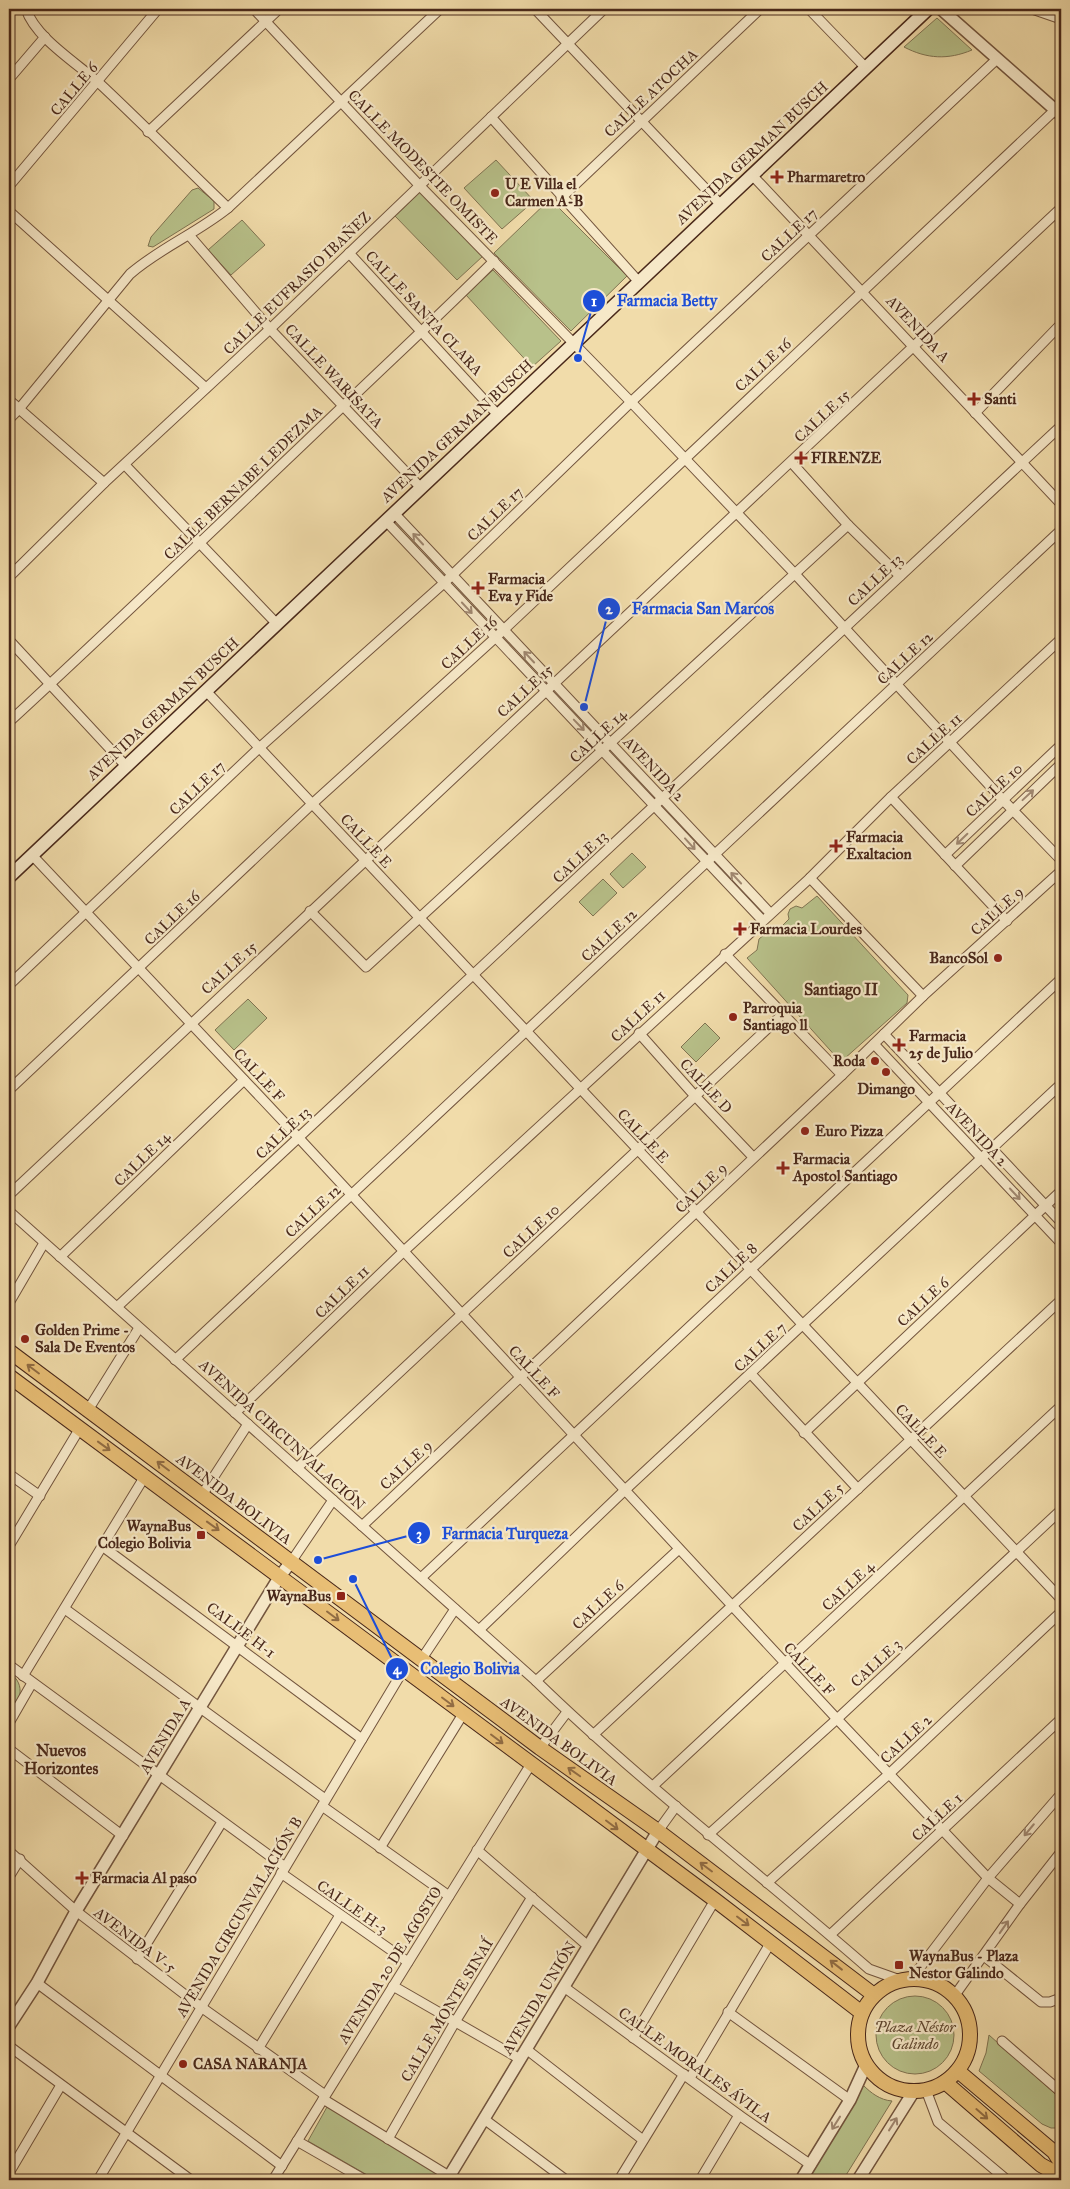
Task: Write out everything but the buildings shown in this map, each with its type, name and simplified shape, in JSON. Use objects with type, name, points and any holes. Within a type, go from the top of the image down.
[{"type":"main road","name":"AVENIDA GERMAN BUSCH","points":[[9,877],[928,9]]},
{"type":"main road","name":"AVENIDA BOLIVIA","points":[[9,1351],[421,1660],[540,1748],[658,1831],[874,1995]]},
{"type":"main road","points":[[9,1376],[715,1900],[862,2013]]},
{"type":"main road","points":[[906,1979],[938,1984],[955,1995],[964,2008],[970,2024],[971,2041],[966,2057],[958,2071],[945,2082],[920,2090],[902,2090],[886,2083],[866,2065],[858,2040],[858,2026],[862,2013],[874,1995],[888,1985],[906,1979]]},
{"type":"main road","points":[[958,2071],[1060,2154]]},
{"type":"main road","points":[[945,2082],[1041,2165],[1061,2176]]},
{"type":"street","points":[[26,9],[31,22],[45,37],[98,82],[228,208]]},
{"type":"street","name":"CALLE 6","points":[[9,186],[158,9]]},
{"type":"street","name":"CALLE MODESTIE OMISTE","points":[[254,9],[419,185],[631,402],[795,574],[1003,800],[1061,860]]},
{"type":"street","points":[[148,132],[279,9]]},
{"type":"street","points":[[9,419],[130,274],[148,259],[189,235],[228,208],[440,9]]},
{"type":"street","points":[[535,9],[721,205]]},
{"type":"street","name":"CALLE EUFRASIO IBAÑEZ","points":[[9,577],[104,483],[270,329],[604,9]]},
{"type":"street","name":"CALLE ATOCHA","points":[[561,198],[760,9]]},
{"type":"street","points":[[809,9],[866,68]]},
{"type":"street","points":[[941,9],[1058,113]]},
{"type":"street","points":[[1032,9],[1061,19]]},
{"type":"street","points":[[9,79],[45,37]]},
{"type":"street","name":"CALLE 17","points":[[9,985],[259,748],[453,575],[631,402],[997,59]]},
{"type":"street","name":"CALLE 16","points":[[9,1090],[312,804],[504,630],[862,291],[1058,113]]},
{"type":"street","points":[[491,117],[561,198],[639,282]]},
{"type":"street","name":"AVENIDA A","points":[[752,175],[1061,504]]},
{"type":"street","name":"CALLE 15","points":[[9,1195],[546,690],[792,463],[1061,208]]},
{"type":"street","points":[[9,211],[206,388]]},
{"type":"street","name":"CALLE WARISATA","points":[[189,235],[270,329],[421,488]]},
{"type":"street","name":"CALLE SANTA CLARA","points":[[349,253],[498,415]]},
{"type":"street","name":"CALLE BERNABE LEDEZMA","points":[[9,722],[199,545],[343,406],[423,332],[494,261]]},
{"type":"street","points":[[975,413],[1061,324]]},
{"type":"street","points":[[9,400],[104,483]]},
{"type":"street","name":"CALLE 13","points":[[116,1308],[1061,426]]},
{"type":"street","points":[[792,463],[848,525],[900,576]]},
{"type":"street","points":[[125,465],[199,545],[277,624]]},
{"type":"street","name":"AVENIDA 2","points":[[390,517],[453,575],[610,743],[706,863],[762,920]]},
{"type":"street","name":"AVENIDA 2","points":[[390,517],[444,583],[495,638],[603,750],[715,855],[770,914]]},
{"type":"street","name":"CALLE 14","points":[[310,911],[366,967],[848,525]]},
{"type":"street","name":"CALLE 12","points":[[175,1360],[1061,530]]},
{"type":"street","points":[[9,640],[126,766]]},
{"type":"street","name":"CALLE 11","points":[[235,1413],[639,1033],[810,878],[891,797],[1061,640]]},
{"type":"street","name":"CALLE E","points":[[206,691],[1061,1599]]},
{"type":"street","name":"CALLE 10","points":[[945,855],[1061,745]]},
{"type":"street","name":"CALLE 10","points":[[955,866],[1061,764]]},
{"type":"street","points":[[891,797],[1007,921]]},
{"type":"street","name":"CALLE F","points":[[32,855],[138,969],[191,1022],[837,1719],[988,1878],[1020,1904]]},
{"type":"street","name":"CALLE 9","points":[[362,1526],[842,1075],[923,996],[1061,871]]},
{"type":"street","points":[[810,878],[923,996]]},
{"type":"street","points":[[725,954],[842,1075]]},
{"type":"street","name":"CALLE 8","points":[[421,1578],[1061,979]]},
{"type":"street","name":"CALLE 10","points":[[297,1468],[783,1014]]},
{"type":"street","name":"CALLE D","points":[[639,1033],[753,1157]]},
{"type":"street","name":"AVENIDA 2","points":[[884,1034],[1061,1222]]},
{"type":"street","name":"AVENIDA 2","points":[[874,1044],[1061,1243]]},
{"type":"street","name":"CALLE 14","points":[[60,1257],[244,1080]]},
{"type":"street","name":"CALLE 7","points":[[479,1630],[625,1490],[1061,1084]]},
{"type":"street","name":"CALLE 6","points":[[804,1433],[1061,1191]]},
{"type":"street","name":"AVENIDA CIRCUNVALACIÓN","points":[[9,1212],[536,1681],[567,1712],[708,1835],[830,1935],[868,1969],[906,1979]]},
{"type":"street","points":[[9,1303],[44,1243]]},
{"type":"street","name":"CALLE 5","points":[[593,1734],[1061,1300]]},
{"type":"street","points":[[88,1410],[139,1328]]},
{"type":"street","points":[[751,1374],[858,1489]]},
{"type":"street","name":"CALLE 4","points":[[653,1786],[1061,1406]]},
{"type":"street","points":[[202,1495],[248,1424]]},
{"type":"street","points":[[9,1546],[80,1428]]},
{"type":"street","points":[[9,1474],[40,1496]]},
{"type":"street","points":[[23,1676],[145,1476]]},
{"type":"street","points":[[291,1562],[333,1500]]},
{"type":"street","name":"CALLE 3","points":[[708,1835],[837,1719],[1061,1510]]},
{"type":"street","name":"CALLE H-1","points":[[102,1546],[238,1645],[362,1739]]},
{"type":"street","name":"CALLE 6","points":[[536,1681],[680,1549]]},
{"type":"street","name":"AVENIDA A","points":[[9,2026],[36,1983],[76,1911],[280,1576],[291,1562]]},
{"type":"street","points":[[65,1609],[200,1708],[380,1848],[449,1896]]},
{"type":"street","points":[[421,1660],[455,1609]]},
{"type":"street","name":"CALLE 2","points":[[767,1883],[889,1774],[1061,1612]]},
{"type":"street","name":"CALLE H-3","points":[[9,1665],[222,1822],[340,1916],[408,1962]]},
{"type":"street","name":"AVENIDA CIRCUNVALACIÓN B","points":[[98,2180],[404,1669]]},
{"type":"street","points":[[9,1724],[32,1683]]},
{"type":"street","points":[[540,1748],[567,1712]]},
{"type":"street","points":[[380,1848],[463,1714]]},
{"type":"street","name":"CALLE 1","points":[[830,1935],[943,1831],[1061,1718]]},
{"type":"street","points":[[9,1750],[123,1836]]},
{"type":"street","name":"AVENIDA 20 DE AGOSTO","points":[[273,2180],[531,1764]]},
{"type":"street","points":[[906,1979],[988,1878],[1061,1794]]},
{"type":"street","points":[[658,1831],[676,1806]]},
{"type":"street","points":[[137,1959],[222,1822]]},
{"type":"street","name":"AVENIDA UNIÓN","points":[[448,2178],[658,1831]]},
{"type":"street","points":[[478,1850],[588,1946]]},
{"type":"street","name":"AVENIDA V-5","points":[[9,1851],[76,1911],[201,2007],[324,2097],[448,2178]]},
{"type":"street","points":[[955,1995],[1020,1904],[1061,1852]]},
{"type":"street","points":[[9,1878],[20,1859]]},
{"type":"street","name":"CALLE MONTE SINAÍ","points":[[388,2139],[455,2022],[532,1897]]},
{"type":"street","points":[[633,2038],[715,1900]]},
{"type":"street","points":[[258,2049],[340,1916]]},
{"type":"street","points":[[619,2180],[771,1942]]},
{"type":"street","points":[[984,1956],[1041,2002],[1050,2002],[1061,1998]]},
{"type":"street","points":[[36,1983],[282,2166]]},
{"type":"street","points":[[393,1986],[520,2059]]},
{"type":"street","name":"CALLE MORALES ÁVILA","points":[[564,1987],[739,2115],[810,2164]]},
{"type":"street","points":[[728,2012],[850,2100]]},
{"type":"street","points":[[1002,2041],[1061,2092]]},
{"type":"street","points":[[9,2046],[127,2132],[186,2179]]},
{"type":"street","points":[[526,2049],[643,2140]]},
{"type":"street","points":[[801,2180],[850,2100],[866,2065]]},
{"type":"street","points":[[9,2173],[61,2085]]},
{"type":"street","points":[[858,2180],[920,2090],[938,2122],[1007,2180]]},
{"type":"street","points":[[700,2180],[739,2115]]},
{"type":"street","points":[[484,2120],[555,2177],[566,2180]]},
{"type":"street","points":[[297,2141],[361,2179]]},
{"type":"green space","points":[[937,18],[972,50],[946,57],[938,57],[921,54],[904,47]]},
{"type":"green space","points":[[496,160],[534,201],[502,229],[464,188]]},
{"type":"green space","points":[[198,188],[214,201],[214,209],[153,247],[148,246],[151,237],[192,190]]},
{"type":"green space","points":[[421,191],[483,256],[457,280],[395,216]]},
{"type":"green space","points":[[550,199],[627,276],[571,331],[494,253]]},
{"type":"green space","points":[[242,220],[265,245],[231,275],[208,250]]},
{"type":"green space","points":[[493,270],[561,341],[532,367],[466,295]]},
{"type":"green space","points":[[632,853],[646,867],[623,888],[610,874]]},
{"type":"green space","points":[[603,879],[617,893],[593,916],[579,902]]},
{"type":"green space","points":[[817,896],[908,995],[907,1003],[844,1059],[839,1060],[747,958],[757,950],[759,939],[765,934],[772,936],[789,919],[790,909],[796,906],[802,908]]},
{"type":"green space","points":[[248,999],[267,1018],[234,1050],[215,1030]]},
{"type":"green space","points":[[705,1023],[720,1038],[696,1062],[681,1047]]},
{"type":"green space","points":[[9,1672],[18,1683],[20,1694],[9,1718]]},
{"type":"green space","name":"Plaza Néstor Galindo","points":[[907,1996],[923,1996],[937,2002],[948,2013],[954,2027],[954,2043],[948,2057],[937,2068],[923,2074],[907,2074],[893,2068],[882,2057],[876,2043],[876,2027],[882,2013],[893,2002]]},
{"type":"green space","points":[[989,2035],[1061,2099],[1061,2128],[1051,2128],[1042,2124],[979,2071],[986,2053]]},
{"type":"green space","points":[[863,2085],[876,2096],[892,2101],[843,2180],[804,2180]]},
{"type":"green space","points":[[327,2107],[440,2173],[436,2180],[376,2180],[308,2141]]},
{"type":"place","name":"Pharmaretro","points":[[777,177]]},
{"type":"place","name":"U E Villa el Carmen A-B","points":[[495,193]]},
{"type":"place","name":"Farmacia Betty","points":[[578,358]]},
{"type":"place","name":"Santi","points":[[974,399]]},
{"type":"place","name":"FIRENZE","points":[[801,458]]},
{"type":"place","name":"Farmacia Eva y Fide","points":[[478,588]]},
{"type":"place","name":"Farmacia San Marcos","points":[[584,707]]},
{"type":"place","name":"Farmacia Exaltacion","points":[[836,846]]},
{"type":"place","name":"Farmacia Lourdes","points":[[740,929]]},
{"type":"place","name":"BancoSol","points":[[998,958]]},
{"type":"place","name":"Parroquia Santiago ll","points":[[733,1017]]},
{"type":"place","name":"Farmacia 25 de Julio","points":[[899,1045]]},
{"type":"place","name":"Roda","points":[[875,1061]]},
{"type":"place","name":"Dimango","points":[[886,1072]]},
{"type":"place","name":"Euro Pizza","points":[[805,1131]]},
{"type":"place","name":"Farmacia Apostol Santiago","points":[[783,1168]]},
{"type":"place","name":"Golden Prime - Sala De Eventos","points":[[25,1339]]},
{"type":"place","name":"WaynaBus Colegio Bolivia","points":[[201,1535]]},
{"type":"place","name":"Farmacia Turqueza","points":[[318,1560]]},
{"type":"place","name":"Colegio Bolivia","points":[[353,1579]]},
{"type":"place","name":"WaynaBus","points":[[341,1596]]},
{"type":"place","name":"Farmacia Al paso","points":[[82,1878]]},
{"type":"place","name":"WaynaBus - Plaza Nestor Galindo","points":[[899,1965]]},
{"type":"place","name":"CASA NARANJA","points":[[183,2064]]},
{"type":"district","name":"Santiago II","points":[[841,989]]},
{"type":"district","name":"Nuevos Horizontes","points":[[61,1759]]}]
